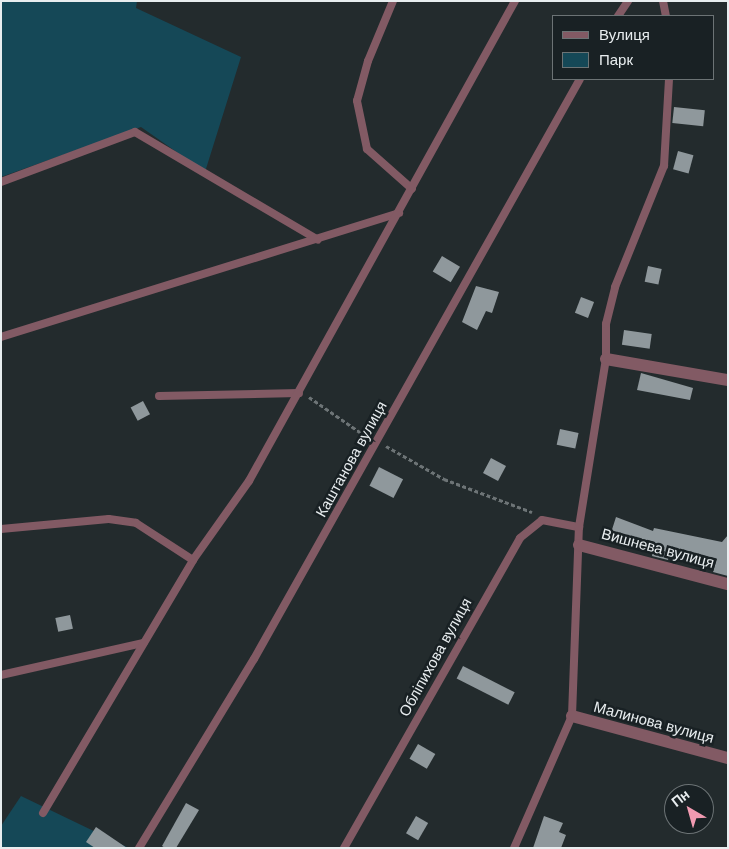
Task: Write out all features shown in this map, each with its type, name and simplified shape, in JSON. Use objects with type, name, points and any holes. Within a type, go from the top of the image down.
[{"type":"street","points":[[606,359],[728,380]]},
{"type":"street","name":"Вишнева вулиця","points":[[579,545],[728,584]]},
{"type":"street","name":"Малинова вулиця","points":[[572,716],[728,758]]},
{"type":"lane","points":[[393,1],[368,61],[357,101],[368,149],[412,189]]},
{"type":"lane","points":[[43,812],[193,560],[249,481],[515,1]]},
{"type":"lane","points":[[619,15],[628,1]]},
{"type":"lane","points":[[663,1],[666,15]]},
{"type":"lane","name":"Каштанова вулиця","points":[[139,848],[254,658],[378,441],[579,80]]},
{"type":"lane","points":[[514,848],[572,716],[579,527],[606,359],[606,324],[615,287],[664,166],[669,80]]},
{"type":"lane","points":[[1,182],[135,132],[318,240]]},
{"type":"lane","points":[[1,337],[318,240],[399,213]]},
{"type":"lane","points":[[158,396],[299,393]]},
{"type":"lane","points":[[1,529],[109,519],[136,523],[193,560]]},
{"type":"lane","points":[[542,520],[579,527]]},
{"type":"lane","name":"Обліпихова вулиця","points":[[344,848],[520,538],[542,520]]},
{"type":"lane","points":[[1,675],[143,643]]},
{"type":"path","points":[[299,393],[332,409],[358,434],[378,441],[444,479],[506,498],[542,520]]},
{"type":"green space","points":[[1,1],[137,1],[136,8],[241,57],[205,172],[141,127],[1,177]]},
{"type":"green space","points":[[21,796],[129,848],[1,848],[1,826]]},
{"type":"building","points":[[674,107],[705,110],[703,126],[672,123]]},
{"type":"building","points":[[678,151],[693,155],[689,173],[673,169]]},
{"type":"building","points":[[442,256],[460,267],[451,282],[433,271]]},
{"type":"building","points":[[648,266],[662,269],[658,285],[645,282]]},
{"type":"building","points":[[476,286],[499,292],[492,313],[486,311],[477,330],[462,322]]},
{"type":"building","points":[[581,297],[594,302],[588,318],[575,313]]},
{"type":"building","points":[[624,330],[652,334],[650,349],[622,345]]},
{"type":"building","points":[[641,373],[693,388],[690,400],[637,390]]},
{"type":"building","points":[[143,401],[150,414],[138,421],[131,408]]},
{"type":"building","points":[[560,429],[579,433],[575,449],[557,445]]},
{"type":"building","points":[[491,458],[506,466],[498,481],[483,473]]},
{"type":"building","points":[[379,467],[403,479],[394,498],[369,486]]},
{"type":"building","points":[[616,517],[653,531],[654,528],[722,542],[728,535],[728,576],[713,572],[717,559],[671,547],[668,560],[652,556],[655,542],[627,536],[622,544],[609,539]]},
{"type":"building","points":[[70,615],[73,629],[58,632],[55,618]]},
{"type":"building","points":[[463,666],[515,692],[508,705],[457,678]]},
{"type":"building","points":[[418,744],[435,754],[427,769],[410,759]]},
{"type":"building","points":[[186,803],[199,810],[176,848],[165,848],[162,846]]},
{"type":"building","points":[[416,816],[428,823],[418,840],[406,833]]},
{"type":"building","points":[[544,816],[563,823],[559,832],[566,835],[561,848],[533,848]]},
{"type":"building","points":[[96,827],[127,848],[95,848],[86,842]]}]
